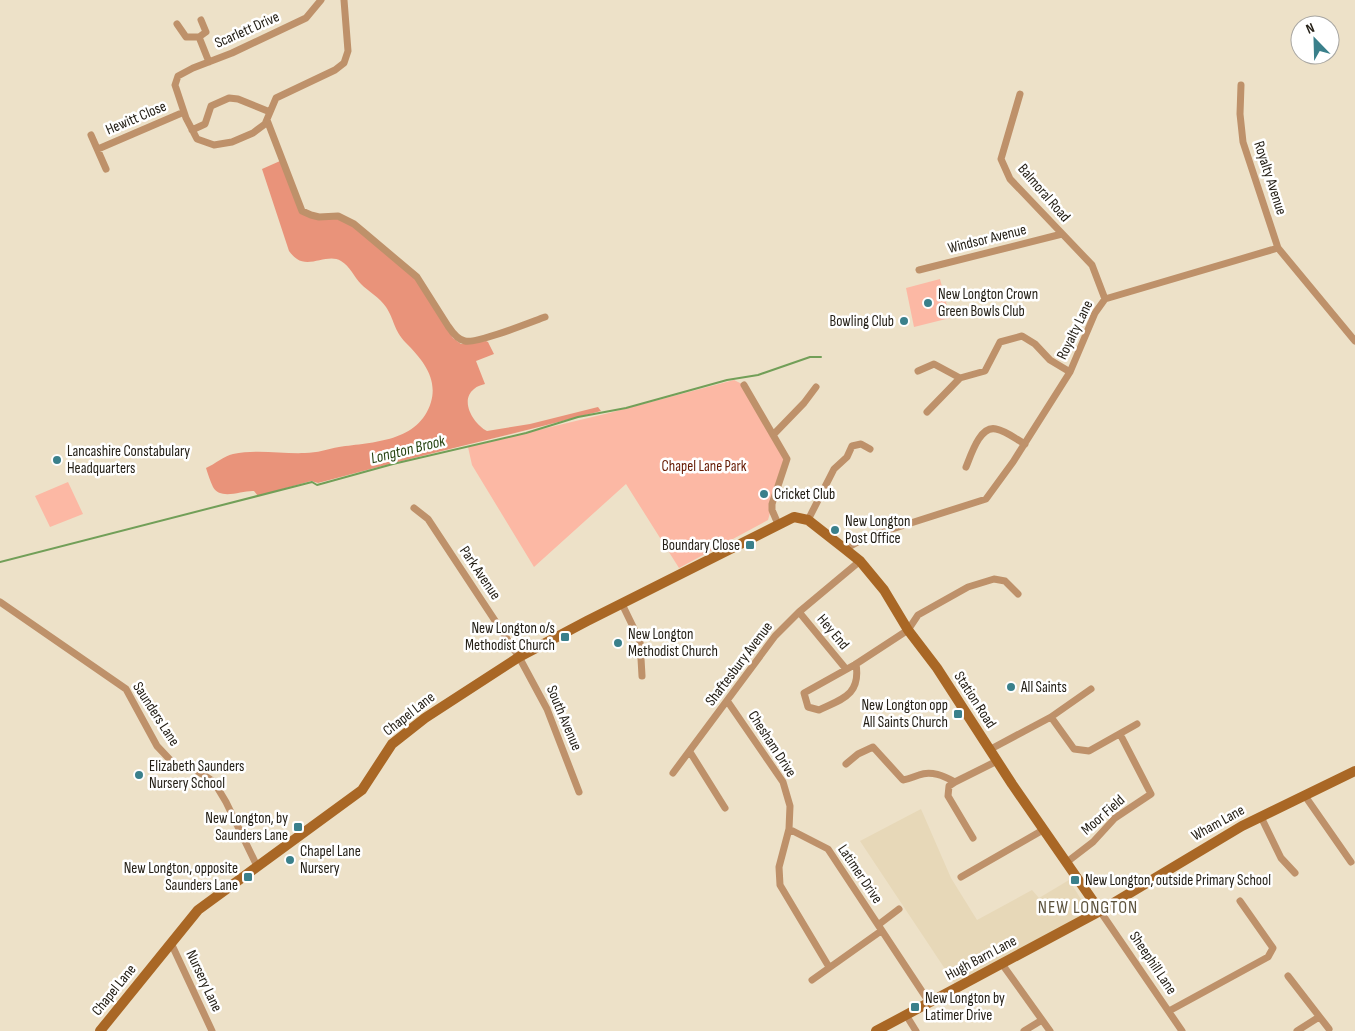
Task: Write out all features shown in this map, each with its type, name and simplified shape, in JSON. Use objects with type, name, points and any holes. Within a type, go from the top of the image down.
[{"type":"street","name":"Scarlett Drive","points":[[184,112],[175,85],[178,76],[306,18],[321,0]]},
{"type":"street","points":[[184,112],[197,139],[214,145],[232,142],[253,133],[265,124],[276,98],[335,70],[344,63],[348,51],[344,0]]},
{"type":"street","points":[[178,24],[186,37],[199,37],[206,32],[202,20]]},
{"type":"street","points":[[199,37],[209,62]]},
{"type":"street","name":"Royalty Avenue","points":[[1241,85],[1240,114],[1243,142],[1278,248]]},
{"type":"street","name":"Balmoral Road","points":[[1020,94],[1001,159],[1010,179],[1092,265],[1105,299]]},
{"type":"street","points":[[192,130],[205,124],[211,106],[229,98],[238,99],[270,112]]},
{"type":"street","name":"Hewitt Close","points":[[98,149],[184,112]]},
{"type":"street","points":[[267,120],[302,210],[319,217],[338,216],[354,224],[417,277],[453,334],[460,339],[469,342],[545,317]]},
{"type":"street","name":"Hewitt Close","points":[[91,135],[106,169]]},
{"type":"street","name":"Windsor Avenue","points":[[919,270],[1062,234]]},
{"type":"street","points":[[1278,248],[1355,341]]},
{"type":"street","name":"Royalty Lane","points":[[845,549],[867,537],[986,499],[1025,444],[1070,372],[1095,313],[1105,299],[1278,248]]},
{"type":"street","points":[[927,412],[960,378],[985,371],[1000,342],[1022,336],[1035,344],[1050,360],[1070,372]]},
{"type":"street","points":[[918,371],[934,364],[960,378]]},
{"type":"street","points":[[744,385],[787,459],[772,504],[772,510],[778,524]]},
{"type":"street","points":[[773,435],[804,403],[816,387]]},
{"type":"street","points":[[966,467],[973,448],[984,432],[992,428],[998,429],[1025,444]]},
{"type":"street","points":[[808,520],[834,469],[847,457],[852,446],[860,444],[870,449]]},
{"type":"street","name":"Park Avenue","points":[[414,508],[428,519],[519,657]]},
{"type":"street","name":"Chapel Lane","points":[[100,1031],[198,910],[362,790],[392,744],[425,718],[519,657],[778,524],[794,517],[808,520]]},
{"type":"street","name":"Station Road","points":[[808,520],[860,561],[884,590],[908,630],[936,668],[989,750],[1100,911]]},
{"type":"street","name":"Shaftesbury Avenue","points":[[673,773],[728,702],[775,636],[799,612],[860,561]]},
{"type":"street","points":[[856,664],[858,676],[850,695],[819,710],[808,707],[804,693],[856,664],[908,630],[918,615],[968,587],[994,579],[1005,581],[1018,594]]},
{"type":"street","name":"Saunders Lane","points":[[0,602],[126,689],[157,746],[173,763],[196,770],[214,782],[226,802],[257,866]]},
{"type":"street","points":[[622,604],[640,641],[642,676]]},
{"type":"street","name":"Hey End","points":[[799,612],[846,669]]},
{"type":"street","name":"South Avenue","points":[[519,657],[547,709],[579,792]]},
{"type":"street","points":[[989,750],[1051,718],[1091,689]]},
{"type":"street","name":"Chesham Drive","points":[[728,702],[783,782],[790,806],[789,829],[779,866],[780,885],[830,966]]},
{"type":"street","points":[[1051,718],[1074,749],[1089,751],[1136,724]]},
{"type":"street","name":"Moor Field","points":[[1067,862],[1094,842],[1115,818],[1151,794],[1120,734]]},
{"type":"street","points":[[846,764],[858,754],[874,747],[903,780],[929,773],[945,776],[955,782]]},
{"type":"street","points":[[690,752],[725,808]]},
{"type":"street","points":[[973,838],[948,796],[949,786],[997,761]]},
{"type":"street","name":"Wham Lane","points":[[1100,911],[1209,845],[1355,771]]},
{"type":"street","points":[[1305,796],[1351,862]]},
{"type":"street","points":[[1261,817],[1281,858],[1295,873]]},
{"type":"street","name":"Latimer Drive","points":[[789,829],[828,849],[929,1002]]},
{"type":"street","points":[[961,877],[1044,830]]},
{"type":"street","points":[[1168,1011],[1268,957],[1273,948],[1240,901]]},
{"type":"street","name":"Latimer Drive","points":[[880,928],[899,909]]},
{"type":"street","name":"Hugh Barn Lane","points":[[876,1031],[1100,911]]},
{"type":"street","name":"Sheephill Lane","points":[[1100,911],[1182,1031]]},
{"type":"street","points":[[812,980],[880,928]]},
{"type":"street","name":"Nursery Lane","points":[[171,943],[212,1031]]},
{"type":"street","points":[[1002,964],[1050,1031]]},
{"type":"street","points":[[1288,976],[1329,1029]]},
{"type":"street","points":[[906,1015],[916,1031]]},
{"type":"street","points":[[1297,1031],[1319,1017]]},
{"type":"street","points":[[1024,1031],[1042,1020]]},
{"type":"shaded area","points":[[280,161],[299,210],[335,218],[351,224],[415,278],[453,338],[461,344],[488,342],[494,354],[476,361],[485,384],[474,389],[468,400],[468,406],[473,418],[482,428],[487,431],[530,424],[598,407],[601,411],[318,483],[311,481],[258,496],[254,491],[226,494],[217,491],[212,485],[206,468],[223,458],[251,452],[318,452],[393,438],[416,425],[425,415],[433,393],[430,377],[423,362],[399,333],[383,304],[361,284],[347,266],[336,259],[302,261],[289,251],[262,169]]},
{"type":"shaded area","points":[[921,809],[951,878],[977,920],[1032,890],[1039,898],[1069,880],[1089,912],[955,984],[860,841]]},
{"type":"green space","name":"New Longton Crown Green Bowls Club","points":[[940,279],[950,318],[914,327],[906,288]]},
{"type":"green space","name":"Chapel Lane Park","points":[[734,380],[744,385],[786,456],[768,520],[679,568],[626,484],[534,567],[472,465],[468,447]]},
{"type":"green space","points":[[68,482],[83,514],[50,527],[35,496]]},
{"type":"waterway","name":"Longton Brook","points":[[0,562],[312,482],[317,485],[393,464],[526,433],[578,417],[626,408],[727,380],[758,375],[810,357],[821,357]]},
{"type":"place","name":"New Longton Crown Green Bowls Club","points":[[928,303]]},
{"type":"place","name":"Bowling Club","points":[[904,321]]},
{"type":"place","name":"Lancashire Constabulary Headquarters","points":[[57,460]]},
{"type":"place","name":"Cricket Club","points":[[764,494]]},
{"type":"place","name":"New Longton Post Office","points":[[835,530]]},
{"type":"place","name":"Boundary Close","points":[[750,545]]},
{"type":"place","name":"New Longton o/s Methodist Church","points":[[565,637]]},
{"type":"place","name":"New Longton Methodist Church","points":[[618,643]]},
{"type":"place","name":"All Saints","points":[[1011,687]]},
{"type":"place","name":"New Longton opp All Saints Church","points":[[958,714]]},
{"type":"place","name":"Elizabeth Saunders Nursery School","points":[[139,775]]},
{"type":"place","name":"New Longton, by Saunders Lane","points":[[298,827]]},
{"type":"place","name":"Chapel Lane Nursery","points":[[290,860]]},
{"type":"place","name":"New Longton, opposite Saunders Lane","points":[[248,877]]},
{"type":"place","name":"New Longton, outside Primary School","points":[[1075,880]]},
{"type":"place","name":"New Longton by Latimer Drive","points":[[915,1007]]},
{"type":"district","name":"NEW LONGTON","points":[[1088,907]]}]
